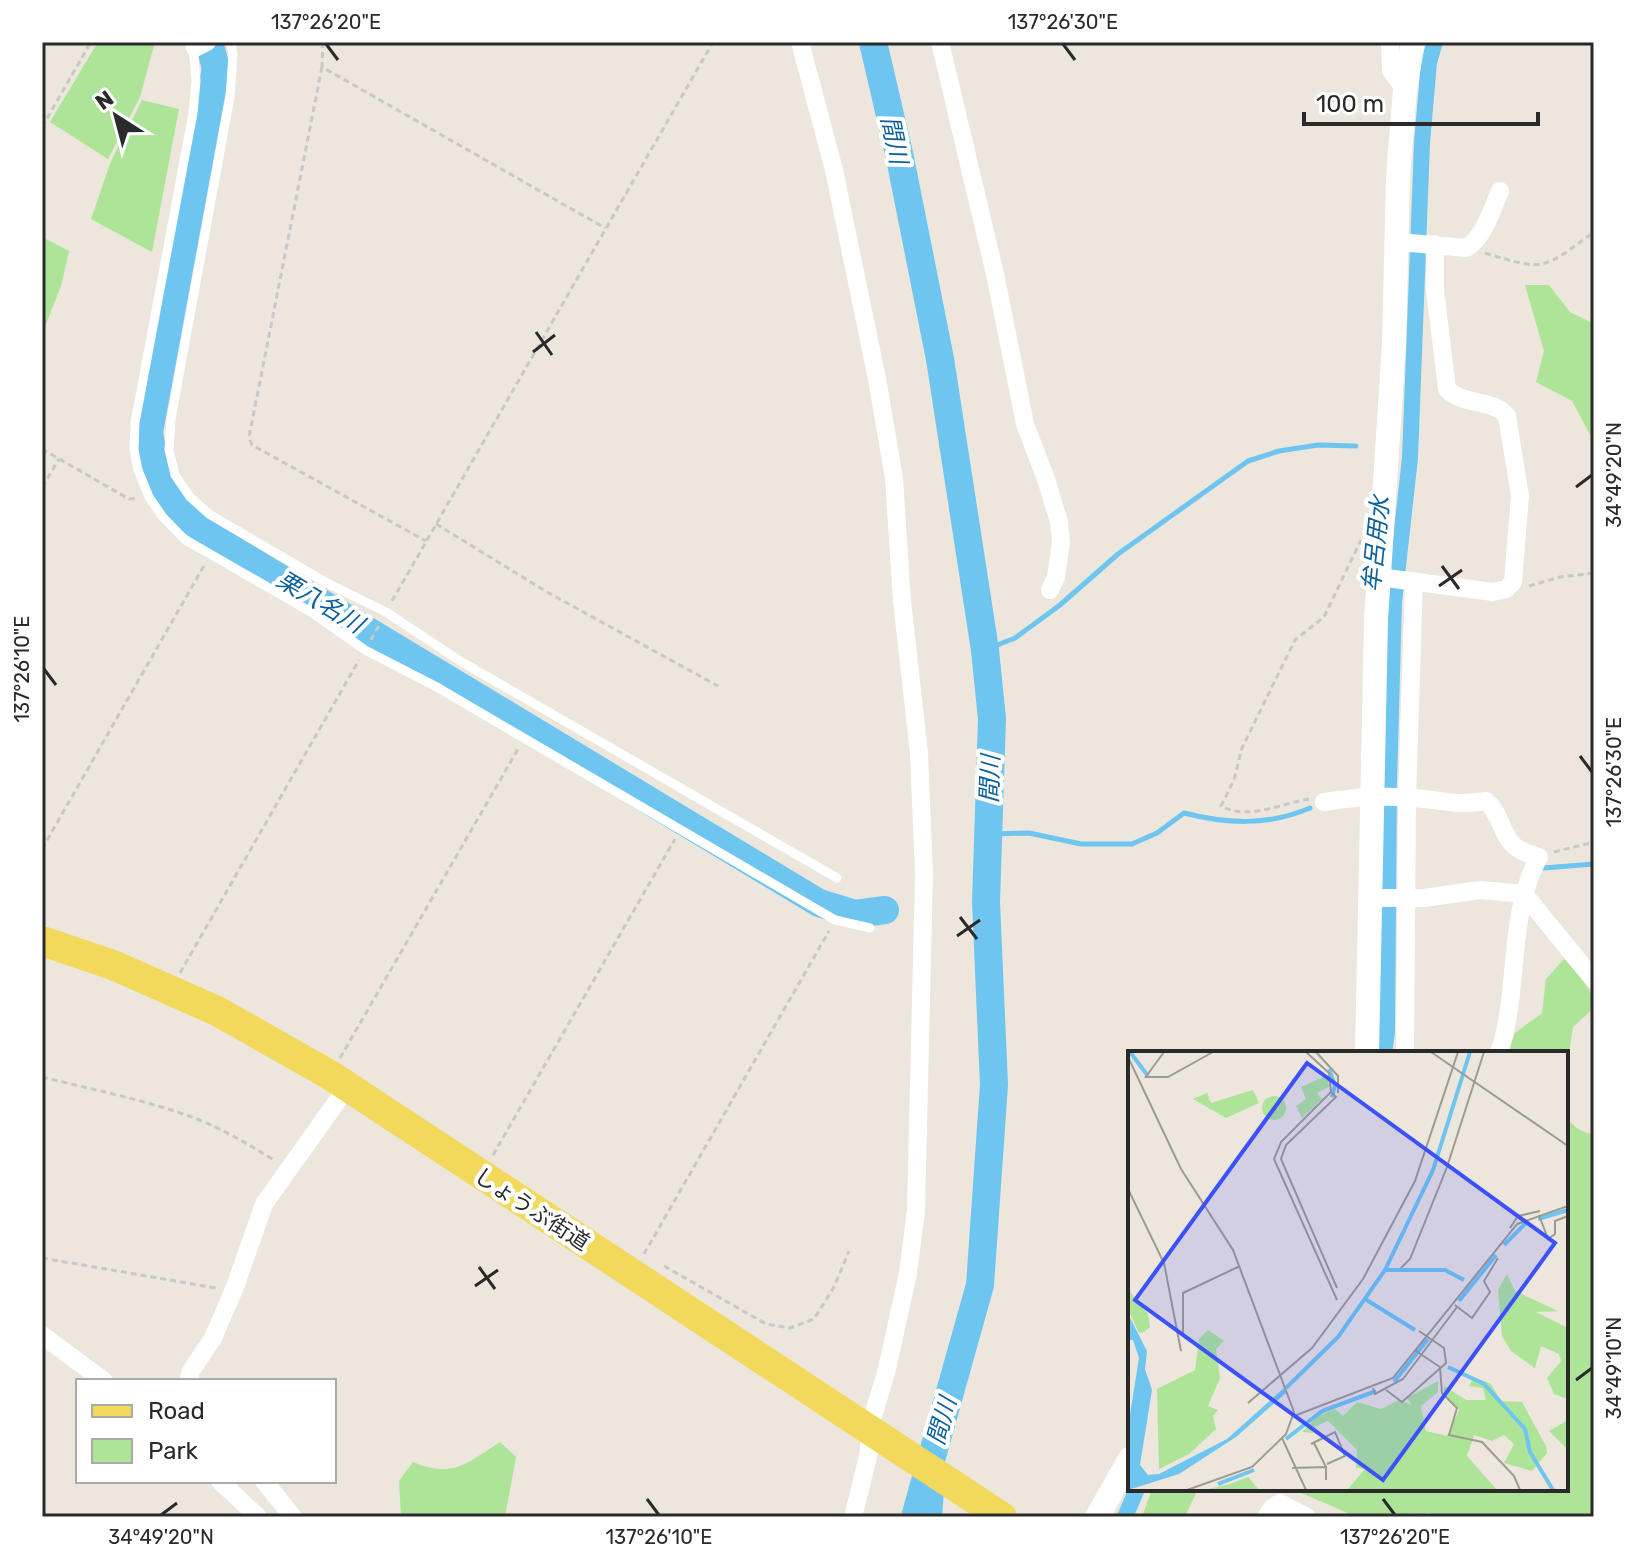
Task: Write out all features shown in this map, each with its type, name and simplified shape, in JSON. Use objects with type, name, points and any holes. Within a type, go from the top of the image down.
[{"type":"main road","name":"しょうぶ街道","points":[[42,941],[113,965],[217,1011],[339,1080],[1002,1517]]},
{"type":"street","points":[[800,42],[834,170],[894,478],[902,601],[919,753],[924,874],[916,1210],[908,1273],[875,1434],[853,1517]]},
{"type":"street","points":[[940,42],[995,274],[1025,424],[1059,522],[1061,542],[1056,577],[1050,590]]},
{"type":"street","points":[[1390,42],[1391,71],[1405,89]]},
{"type":"street","points":[[1383,578],[1493,592],[1506,589],[1513,582],[1520,496],[1507,416],[1500,407],[1454,396],[1447,389],[1435,290],[1417,244],[1405,89],[1413,42]]},
{"type":"street","points":[[1417,244],[1466,248],[1471,245],[1479,237],[1500,191]]},
{"type":"street","points":[[1367,1051],[1376,898],[1382,524],[1394,344],[1417,244]]},
{"type":"street","points":[[1405,1051],[1405,798],[1412,581]]},
{"type":"street","points":[[1324,802],[1405,798],[1457,805],[1486,801],[1494,807],[1509,839],[1518,850],[1539,857],[1524,894],[1511,1001],[1499,1051]]},
{"type":"street","points":[[1376,898],[1424,898],[1480,890],[1524,894],[1594,980]]},
{"type":"street","points":[[189,1379],[213,1338],[235,1287],[264,1204],[289,1170],[339,1080]]},
{"type":"street","points":[[42,1335],[101,1379]]},
{"type":"street","points":[[1097,1517],[1128,1463]]},
{"type":"street","points":[[222,1483],[258,1517]]},
{"type":"street","points":[[266,1483],[293,1517]]},
{"type":"street","points":[[1266,1517],[1280,1503],[1307,1517]]},
{"type":"lane","points":[[231,42],[230,97],[171,419],[169,450],[175,475],[190,497],[209,514],[837,878]]},
{"type":"lane","points":[[198,44],[193,113],[135,423],[136,460],[149,497],[162,516],[184,539],[311,612],[366,648],[835,920],[870,928]]},
{"type":"path","points":[[42,127],[91,42]]},
{"type":"path","points":[[323,42],[322,67],[249,437],[252,445],[426,541]]},
{"type":"path","points":[[171,990],[713,42]]},
{"type":"path","points":[[322,67],[605,228]]},
{"type":"path","points":[[1471,245],[1482,252],[1527,266],[1542,266],[1594,232]]},
{"type":"path","points":[[42,449],[129,499],[149,497]]},
{"type":"path","points":[[42,487],[59,459]]},
{"type":"path","points":[[436,524],[547,592],[718,686]]},
{"type":"path","points":[[1324,802],[1316,798],[1291,802],[1274,809],[1242,811],[1221,806],[1234,780],[1242,748],[1295,640],[1324,617],[1368,524],[1382,524]]},
{"type":"path","points":[[42,849],[211,555]]},
{"type":"path","points":[[1506,589],[1518,590],[1560,577],[1594,573]]},
{"type":"path","points":[[339,1080],[525,738]]},
{"type":"path","points":[[481,1176],[681,830]]},
{"type":"path","points":[[1539,857],[1594,842]]},
{"type":"path","points":[[644,1254],[835,920]]},
{"type":"path","points":[[42,1077],[160,1105],[200,1120],[231,1134],[289,1170]]},
{"type":"path","points":[[658,1262],[766,1324],[790,1328],[814,1319],[834,1287],[849,1251]]},
{"type":"path","points":[[42,1258],[222,1289],[235,1287]]},
{"type":"green space","points":[[98,42],[155,42],[140,97],[108,159],[50,122]]},
{"type":"green space","points":[[142,100],[179,109],[152,252],[91,219],[111,161]]},
{"type":"green space","points":[[42,237],[69,251],[61,286],[42,334]]},
{"type":"green space","points":[[1525,285],[1549,285],[1570,312],[1594,324],[1594,442],[1572,401],[1536,382],[1544,351]]},
{"type":"green space","points":[[1564,959],[1588,988],[1593,1001],[1594,1008],[1573,1027],[1568,1060],[1568,1051],[1508,1051],[1515,1033],[1542,1013],[1546,979]]},
{"type":"green space","points":[[1568,1118],[1577,1128],[1594,1135],[1594,1517],[1434,1517],[1430,1513],[1355,1516],[1301,1493],[1265,1491],[1568,1491]]},
{"type":"green space","points":[[500,1442],[516,1457],[505,1517],[401,1517],[399,1481],[413,1462],[449,1469],[469,1462]]},
{"type":"green space","points":[[1151,1491],[1197,1491],[1185,1517],[1142,1517]]},
{"type":"water","points":[[920,1476],[944,1490],[942,1517],[910,1517]]},
{"type":"waterway","name":"栗八名川","points":[[209,42],[216,68],[149,432],[156,468],[168,495],[188,517],[217,540],[819,903],[855,914],[885,910]]},
{"type":"waterway","name":"間川","points":[[873,42],[900,158],[940,359],[985,650],[992,719],[986,902],[994,1085],[980,1285],[915,1517]]},
{"type":"waterway","name":"牟呂用水","points":[[1384,1051],[1394,602],[1410,458],[1422,143],[1429,62],[1435,42]]},
{"type":"waterway","points":[[985,650],[1015,638],[1060,605],[1118,554],[1248,461],[1279,451],[1318,445],[1356,446]]},
{"type":"waterway","points":[[988,834],[1029,833],[1081,844],[1132,844],[1157,833],[1184,813],[1247,821],[1279,818],[1310,808]]},
{"type":"waterway","points":[[1544,868],[1594,864]]},
{"type":"waterway","name":"牟呂用水","points":[[1125,1517],[1136,1491]]}]
